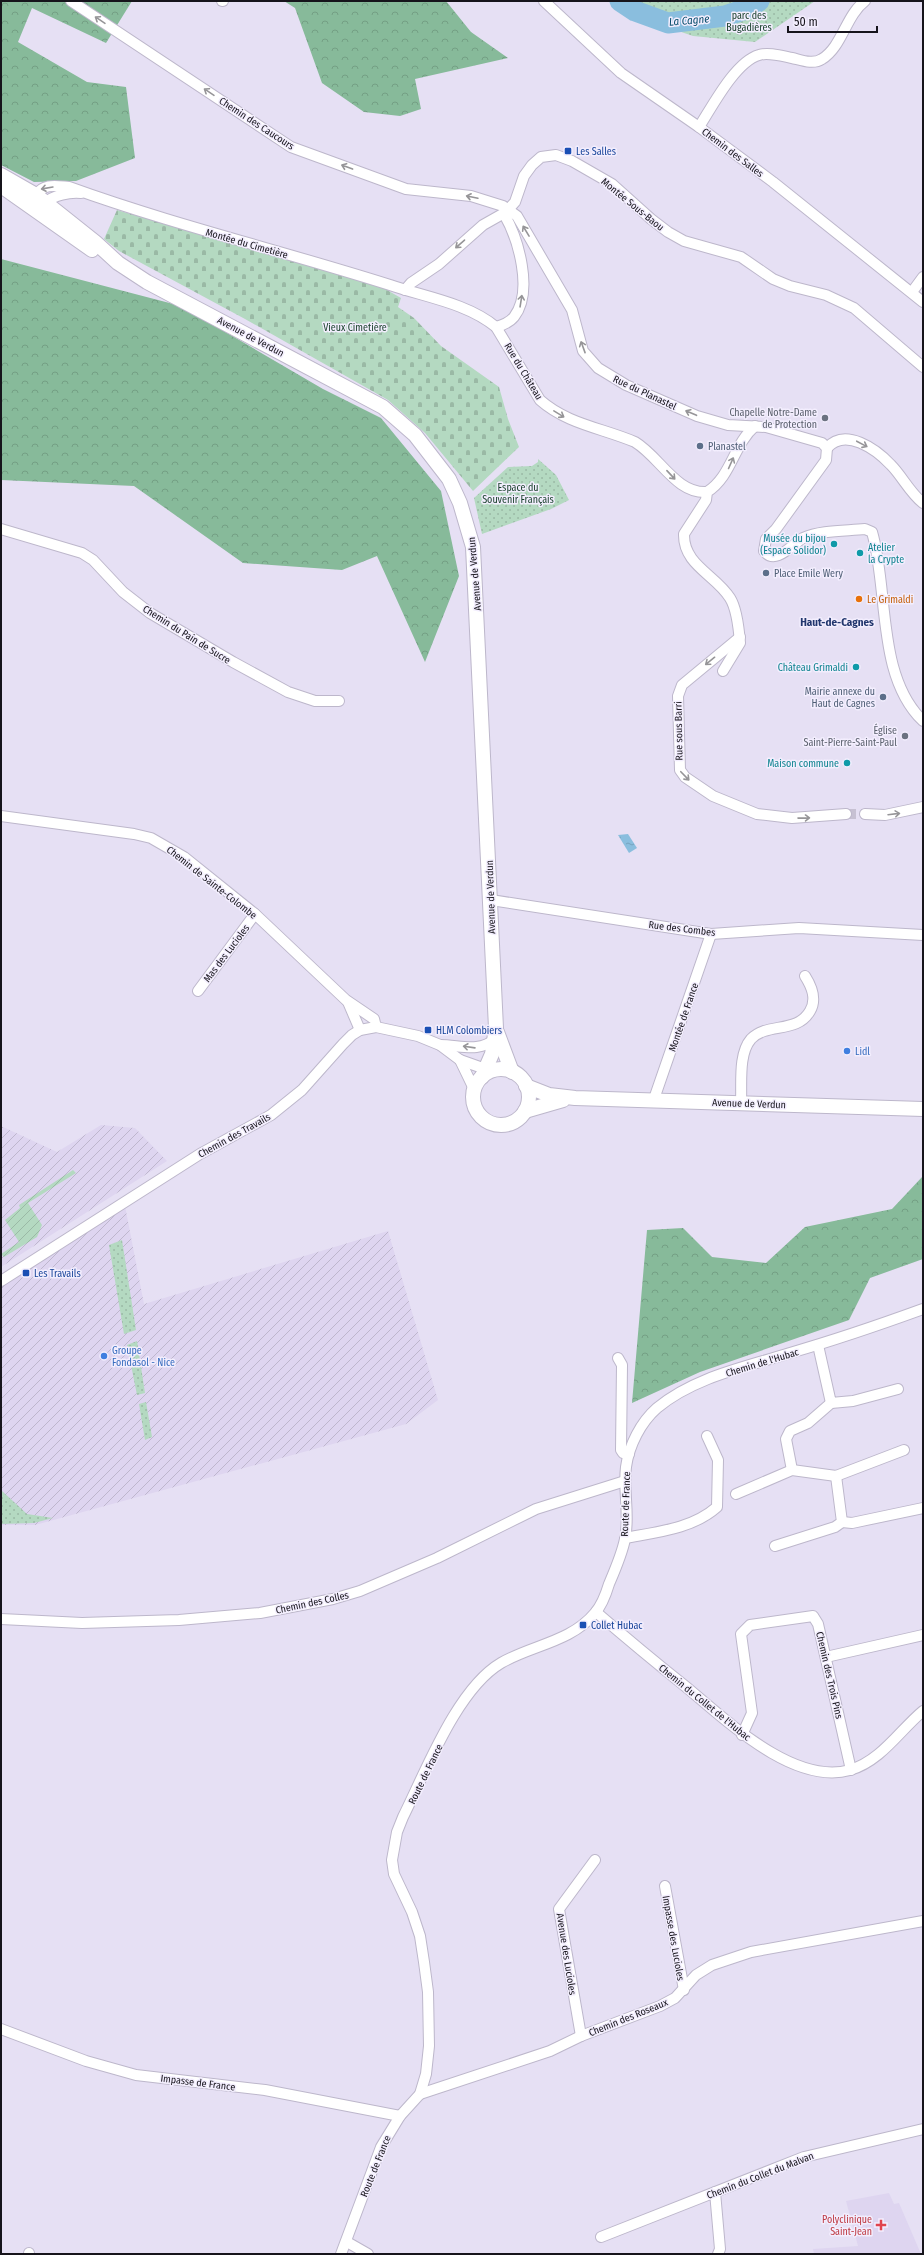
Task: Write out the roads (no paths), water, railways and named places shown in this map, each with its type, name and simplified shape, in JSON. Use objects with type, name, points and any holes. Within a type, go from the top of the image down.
[{"type":"main road","name":"Avenue de Verdun","points":[[1,175],[40,200],[95,242],[118,263],[147,282],[383,407],[415,435],[449,479],[469,528],[475,557],[491,900],[495,1034],[483,1077]]},
{"type":"main road","points":[[1,185],[58,227],[93,250],[118,263]]},
{"type":"main road","name":"Avenue de Verdun","points":[[495,1034],[512,1072]]},
{"type":"main road","points":[[499,1070],[512,1072],[520,1077],[526,1086],[528,1103],[525,1111],[521,1117],[508,1124],[493,1124],[486,1121],[476,1111],[473,1096],[483,1077],[499,1070]]},
{"type":"main road","name":"Avenue de Verdun","points":[[526,1086],[549,1095],[575,1098],[654,1099],[923,1109]]},
{"type":"main road","name":"Avenue de Verdun","points":[[525,1111],[575,1098]]},
{"type":"street","name":"Chemin des Caucours","points":[[72,1],[291,147],[406,189],[471,196],[506,212]]},
{"type":"street","name":"Chemin des Salles","points":[[544,1],[621,73],[699,127],[923,302]]},
{"type":"street","points":[[699,127],[736,72],[751,58],[760,54],[780,55],[810,62],[821,60],[831,51],[857,9],[865,1]]},
{"type":"street","name":"Montée Sous-Baou","points":[[506,212],[515,202],[524,176],[532,165],[545,156],[563,156],[612,184],[650,219],[673,235],[701,247],[741,257],[773,279],[790,286],[819,292],[854,308],[923,367]]},
{"type":"street","points":[[1,185],[40,200],[58,227]]},
{"type":"street","name":"Montée du Cimetière","points":[[89,194],[73,192],[40,200],[40,189],[46,186],[69,186],[89,194],[223,237],[460,307],[486,319],[496,327]]},
{"type":"street","points":[[405,290],[411,283],[439,264],[483,225],[506,212],[519,244],[523,286],[519,308],[514,317],[507,323],[496,327]]},
{"type":"street","name":"Rue du Planastel","points":[[506,212],[517,216],[572,310],[583,351],[593,364],[626,385],[697,416],[728,425],[756,426],[790,433],[822,443],[827,448]]},
{"type":"street","points":[[912,292],[923,277]]},
{"type":"street","name":"Rue du Château","points":[[496,327],[540,400],[550,408],[572,421],[635,442],[644,447],[677,481],[690,490],[707,492]]},
{"type":"street","points":[[728,425],[737,434],[739,445]]},
{"type":"street","points":[[722,670],[738,648],[740,637],[735,612],[729,596],[691,558],[684,539],[685,530],[702,506],[707,492],[722,480],[739,445],[756,426]]},
{"type":"street","points":[[922,720],[909,704],[897,678],[888,634],[872,532],[865,529],[812,536],[796,542],[777,556],[767,554],[764,547],[766,539],[776,529],[822,465],[828,455],[827,448],[832,443],[843,438],[856,441],[879,453],[923,503]]},
{"type":"street","name":"Chemin du Pain de Sucre","points":[[1,529],[82,553],[93,560],[123,592],[150,613],[234,662],[288,692],[315,701],[339,701]]},
{"type":"street","name":"Rue sous Barri","points":[[740,637],[682,684],[678,696],[680,770],[685,777],[713,796],[757,814],[792,818],[846,814]]},
{"type":"street","points":[[864,814],[885,815],[923,807]]},
{"type":"street","name":"Chemin de Sainte-Colombe","points":[[1,816],[151,838],[184,857],[255,914],[346,1000],[374,1019],[376,1027]]},
{"type":"street","name":"Rue des Combes","points":[[491,900],[711,934],[799,928],[923,935]]},
{"type":"street","name":"Mas des Lucioles","points":[[198,991],[255,914]]},
{"type":"street","name":"Montée de France","points":[[654,1099],[711,934]]},
{"type":"street","points":[[741,1102],[744,1056],[748,1044],[758,1034],[795,1024],[808,1015],[812,1009],[814,996],[806,976]]},
{"type":"street","name":"Chemin de Sainte-Colombe","points":[[346,1000],[360,1030]]},
{"type":"street","name":"Chemin des Travails","points":[[1,1281],[200,1154],[271,1115],[302,1090],[343,1044],[360,1030],[376,1027],[418,1036],[440,1045],[483,1077]]},
{"type":"street","points":[[440,1045],[477,1048],[489,1044],[495,1034]]},
{"type":"street","name":"Chemin des Travails","points":[[460,1060],[483,1077]]},
{"type":"street","name":"Chemin de l'Hubac","points":[[629,1454],[644,1422],[658,1408],[678,1393],[706,1380],[923,1309]]},
{"type":"street","points":[[818,1344],[831,1403]]},
{"type":"street","points":[[618,1358],[622,1365],[621,1450],[623,1453],[629,1454]]},
{"type":"street","points":[[792,1470],[786,1439],[790,1431],[808,1423],[831,1403],[853,1401],[898,1389]]},
{"type":"street","points":[[625,1538],[678,1528],[707,1515],[717,1507],[718,1460],[707,1436]]},
{"type":"street","points":[[736,1494],[792,1470],[836,1476],[904,1450]]},
{"type":"street","name":"Route de France","points":[[342,2254],[381,2147],[400,2116],[420,2094],[426,2074],[430,2046],[428,1992],[420,1936],[412,1912],[394,1874],[392,1860],[397,1832],[458,1708],[484,1675],[499,1664],[520,1653],[568,1636],[596,1612],[614,1573],[625,1538],[625,1481],[629,1454]]},
{"type":"street","points":[[836,1476],[842,1522]]},
{"type":"street","name":"Chemin des Colles","points":[[1,1619],[82,1623],[179,1620],[260,1613],[333,1600],[360,1591],[437,1558],[536,1509],[625,1481]]},
{"type":"street","points":[[775,1546],[835,1527],[842,1522],[852,1523],[923,1508]]},
{"type":"street","name":"Chemin du Collet de l'Hubac","points":[[596,1612],[742,1734],[786,1760],[809,1769],[837,1772],[851,1770],[879,1754],[923,1711]]},
{"type":"street","name":"Chemin des Trois Pins","points":[[742,1734],[752,1713],[741,1634],[750,1625],[813,1616],[818,1624],[851,1770]]},
{"type":"street","points":[[826,1657],[923,1635]]},
{"type":"street","name":"Avenue des Lucioles","points":[[581,2036],[559,1909],[595,1860]]},
{"type":"street","name":"Impasse des Lucioles","points":[[665,1886],[684,1990]]},
{"type":"street","name":"Chemin des Roseaux","points":[[420,2094],[550,2051],[581,2036],[660,2006],[675,1998],[684,1990],[696,1975],[706,1968],[750,1952],[923,1921]]},
{"type":"street","name":"Impasse de France","points":[[1,2029],[86,2061],[136,2075],[265,2090],[400,2116]]},
{"type":"street","name":"Chemin du Collet du Malvan","points":[[601,2237],[804,2157],[923,2129]]},
{"type":"street","points":[[715,2192],[720,2249],[718,2254]]},
{"type":"street","points":[[347,2242],[368,2254]]},
{"type":"water","points":[[628,834],[637,848],[629,853],[618,835]]},
{"type":"waterway","name":"La Cagne","points":[[620,1],[635,11],[668,23],[725,16],[746,9],[759,1]]},
{"type":"tunnel","points":[[846,814],[865,814]]},
{"type":"place","name":"Les Salles","points":[[568,151]]},
{"type":"place","name":"Chapelle Notre-Dame de Protection","points":[[825,418]]},
{"type":"place","name":"Planastel","points":[[700,446]]},
{"type":"place","name":"Musée du bijou (Espace Solidor)","points":[[834,544]]},
{"type":"place","name":"Atelier la Crypte","points":[[860,553]]},
{"type":"place","name":"Place Emile Wery","points":[[766,573]]},
{"type":"place","name":"Le Grimaldi","points":[[859,599]]},
{"type":"place","name":"Château Grimaldi","points":[[856,667]]},
{"type":"place","name":"Mairie annexe du Haut de Cagnes","points":[[883,697]]},
{"type":"place","name":"Église Saint-Pierre-Saint-Paul","points":[[905,736]]},
{"type":"place","name":"Maison commune","points":[[847,763]]},
{"type":"place","name":"HLM Colombiers","points":[[428,1030]]},
{"type":"place","name":"Lidl","points":[[847,1051]]},
{"type":"place","name":"Les Travails","points":[[26,1273]]},
{"type":"place","name":"Groupe Fondasol - Nice","points":[[104,1356]]},
{"type":"place","name":"Collet Hubac","points":[[583,1625]]},
{"type":"place","name":"Polyclinique Saint-Jean","points":[[881,2225]]},
{"type":"district","name":"Haut-de-Cagnes","points":[[837,622]]},
{"type":"park label","name":"parc des Bugadières","points":[[749,20]]},
{"type":"park label","name":"Vieux Cimetière","points":[[355,327]]},
{"type":"park label","name":"Espace du Souvenir Français","points":[[518,492]]}]
